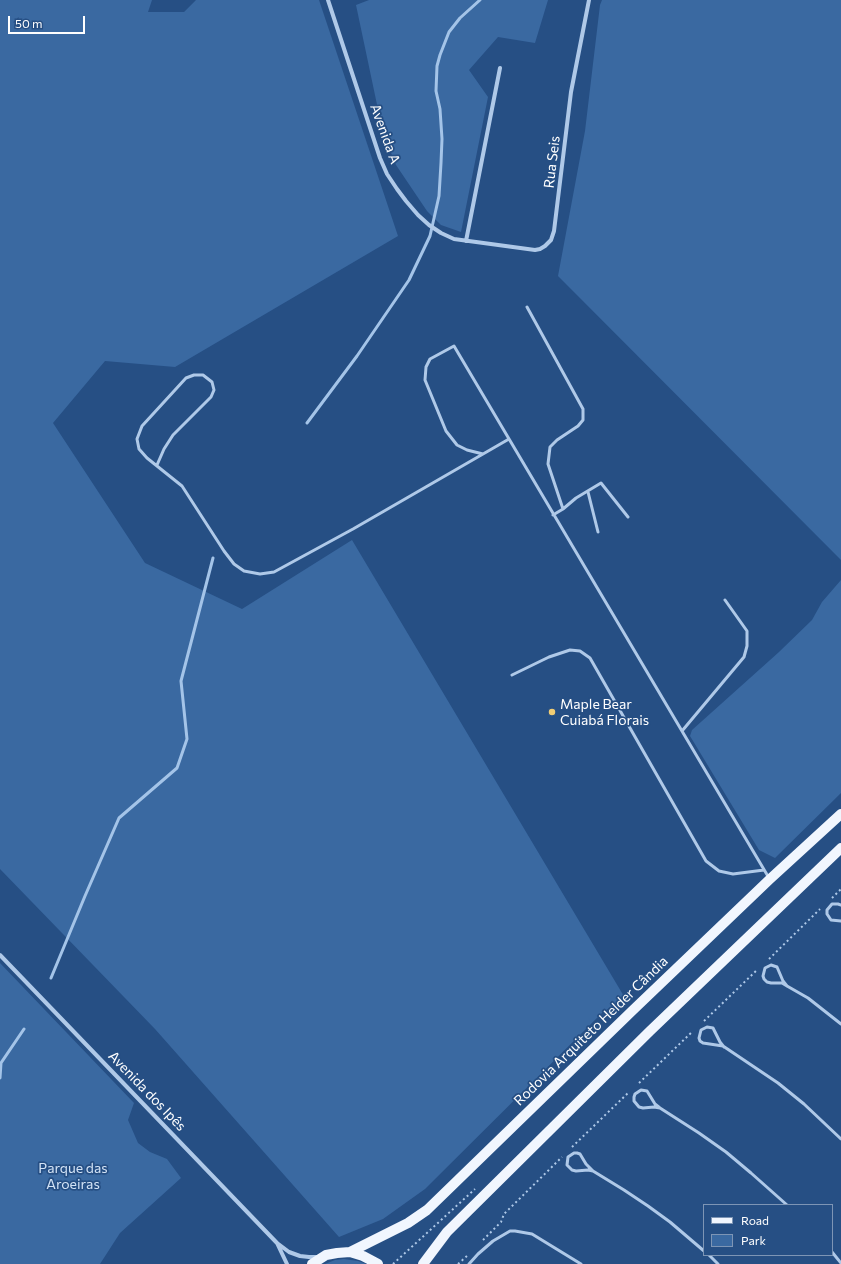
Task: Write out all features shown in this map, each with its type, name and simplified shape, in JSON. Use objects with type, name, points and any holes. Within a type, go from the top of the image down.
[{"type":"main road","name":"Rodovia Arquiteto Helder Cândia","points":[[350,1252],[390,1232],[427,1210],[626,1016],[770,879],[841,814]]},
{"type":"main road","points":[[423,1264],[447,1232],[650,1031],[841,848]]},
{"type":"main road","points":[[312,1264],[324,1256],[350,1252],[363,1256],[378,1264]]},
{"type":"street","name":"Avenida A","points":[[328,0],[370,129],[387,174],[397,190],[418,215],[441,234],[454,239],[466,241]]},
{"type":"street","name":"Rua Seis","points":[[466,241],[535,250],[545,246],[551,240],[554,231],[571,92],[589,0]]},
{"type":"street","points":[[466,241],[500,68]]},
{"type":"street","name":"Avenida dos Ipês","points":[[0,954],[277,1243],[289,1252],[300,1256],[309,1258],[324,1256]]},
{"type":"street","name":"Avenida dos Ipês","points":[[277,1243],[287,1264]]},
{"type":"lane","points":[[527,307],[583,409],[583,420],[578,426],[550,446],[548,464],[563,509]]},
{"type":"lane","points":[[483,454],[467,450],[457,445],[446,431],[425,380],[426,367],[430,359],[454,346],[770,879]]},
{"type":"lane","points":[[157,465],[164,449],[173,435],[211,397],[214,390],[212,382],[203,375],[194,375],[186,378],[142,426],[137,439],[139,449],[147,458],[182,486],[234,564],[244,571],[260,574],[274,572],[353,529],[509,439]]},
{"type":"lane","points":[[554,515],[576,498],[601,483],[628,517]]},
{"type":"lane","points":[[588,492],[598,532]]},
{"type":"lane","points":[[682,731],[744,657],[747,646],[747,631],[725,600]]},
{"type":"lane","points":[[512,675],[549,657],[570,650],[580,651],[590,658],[706,861],[719,871],[732,874],[764,870]]},
{"type":"lane","points":[[841,905],[832,904],[827,910],[827,914],[831,920],[841,921]]},
{"type":"lane","points":[[787,986],[783,981],[777,967],[771,965],[765,968],[763,976],[767,982],[782,983],[787,986],[808,998],[841,1024]]},
{"type":"lane","points":[[724,1047],[713,1028],[707,1027],[701,1030],[699,1038],[703,1044],[719,1045],[724,1047],[778,1083],[841,1139]]},
{"type":"lane","points":[[660,1108],[639,1107],[634,1101],[635,1094],[641,1090],[647,1091],[655,1104],[726,1152],[786,1204]]},
{"type":"lane","points":[[593,1171],[572,1170],[567,1164],[568,1157],[574,1153],[580,1154],[586,1164],[593,1171],[648,1206],[703,1250]]},
{"type":"lane","points":[[469,1264],[493,1241],[510,1231],[532,1234],[582,1264]]},
{"type":"lane","points":[[833,1253],[841,1262]]},
{"type":"lane","points":[[710,1256],[718,1264]]},
{"type":"path","points":[[830,900],[841,889]]},
{"type":"path","points":[[766,962],[824,905]]},
{"type":"path","points":[[699,1026],[760,967]]},
{"type":"path","points":[[638,1084],[693,1032]]},
{"type":"path","points":[[571,1147],[632,1089]]},
{"type":"path","points":[[482,1240],[501,1222],[504,1214],[566,1153]]},
{"type":"path","points":[[458,1264],[468,1254]]},
{"type":"green space","points":[[0,0],[152,0],[148,12],[184,12],[196,0],[319,0],[398,236],[175,367],[105,361],[53,423],[145,563],[242,609],[352,540],[625,998],[603,1012],[425,1189],[383,1219],[339,1237],[155,1029],[0,869]]},
{"type":"green space","points":[[369,0],[548,0],[535,43],[498,37],[469,70],[488,97],[461,232],[441,225],[427,211],[396,165],[383,133],[356,5]]},
{"type":"green space","points":[[602,0],[841,0],[841,560],[558,276],[585,131],[600,5]]},
{"type":"green space","points":[[841,580],[841,793],[775,858],[759,850],[690,736],[692,730],[779,652],[812,620],[822,602]]},
{"type":"green space","name":"Parque das Aroeiras","points":[[0,963],[134,1103],[128,1120],[138,1143],[150,1152],[167,1159],[181,1178],[120,1233],[100,1264],[0,1264]]},
{"type":"green space","points":[[344,1259],[366,1264],[325,1264],[335,1260]]},
{"type":"waterway","points":[[307,423],[357,356],[409,280],[430,236],[439,196],[442,139],[440,109],[436,91],[437,66],[449,32],[460,18],[480,0]]},
{"type":"waterway","points":[[51,978],[119,818],[177,768],[187,739],[181,681],[213,558]]},
{"type":"waterway","points":[[0,1078],[1,1063],[24,1029]]},
{"type":"place","name":"Maple Bear Cuiabá Florais","points":[[552,712]]}]
